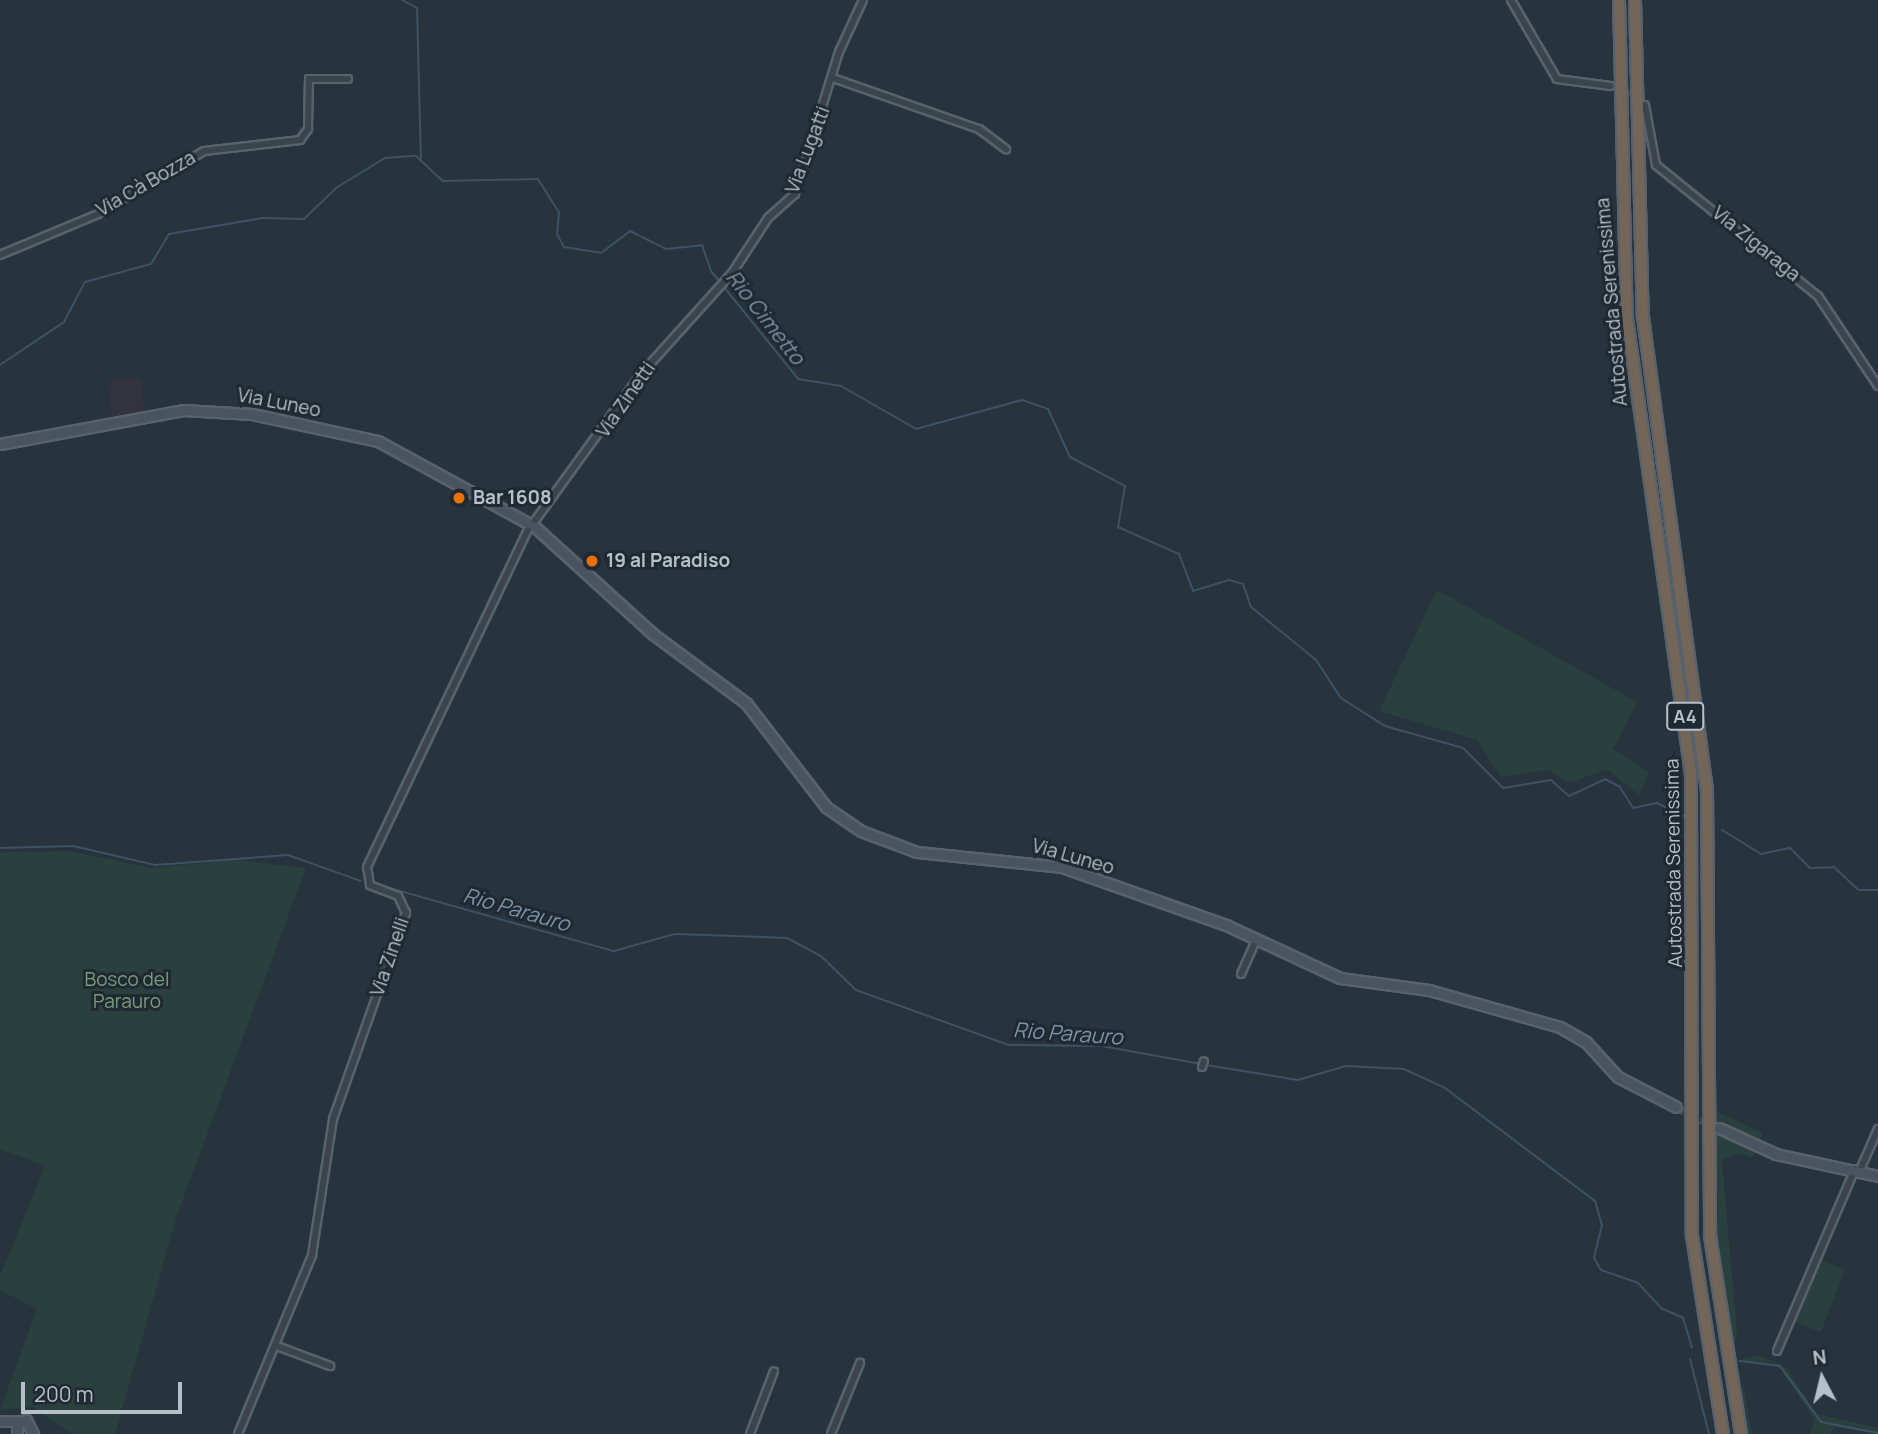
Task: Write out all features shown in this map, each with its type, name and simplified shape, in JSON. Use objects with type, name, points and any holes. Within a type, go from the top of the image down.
[{"type":"highway","name":"Autostrada Serenissima","points":[[1619,0],[1627,320],[1679,663],[1692,800],[1692,1236],[1723,1434]]},
{"type":"highway","name":"Autostrada Serenissima","points":[[1635,0],[1643,317],[1707,788],[1710,1236],[1741,1434]]},
{"type":"street","name":"Via Lugatti","points":[[723,282],[768,218],[797,190],[833,78],[863,0]]},
{"type":"street","points":[[1511,0],[1557,79],[1611,86]]},
{"type":"street","points":[[833,78],[966,123],[1006,149]]},
{"type":"street","name":"Via Cà Bozza","points":[[0,255],[98,214],[204,151],[300,140],[309,129],[309,79],[348,79]]},
{"type":"street","name":"Via Zigaraga","points":[[1644,104],[1656,164],[1818,296],[1878,386]]},
{"type":"street","name":"Via Zinetti","points":[[532,525],[641,374],[723,282]]},
{"type":"street","name":"Via Luneo","points":[[2,442],[183,410],[252,414],[378,441],[532,525],[653,634],[759,715],[826,807],[845,822],[917,852],[1045,863],[1257,937],[1340,978],[1429,990],[1560,1027],[1586,1042],[1618,1077],[1676,1107]]},
{"type":"street","name":"Via Zinelli","points":[[238,1434],[277,1346],[312,1255],[333,1119],[406,913],[398,896],[370,885],[367,867],[532,525]]},
{"type":"street","points":[[1241,974],[1257,937]]},
{"type":"street","points":[[1720,1128],[1776,1154],[1858,1169],[1878,1176]]},
{"type":"street","points":[[1777,1351],[1878,1129]]},
{"type":"street","points":[[277,1346],[330,1366]]},
{"type":"street","points":[[831,1434],[860,1363]]},
{"type":"street","points":[[750,1434],[774,1371]]},
{"type":"street","points":[[0,1423],[17,1433],[22,1420]]},
{"type":"street","points":[[0,1423],[22,1420],[43,1434]]},
{"type":"shaded area","points":[[141,378],[144,411],[111,417],[108,381]]},
{"type":"green space","points":[[1437,590],[1637,702],[1613,749],[1649,772],[1639,795],[1607,769],[1570,783],[1549,770],[1501,777],[1477,740],[1379,711]]},
{"type":"green space","name":"Bosco del Parauro","points":[[70,851],[151,868],[235,860],[306,868],[177,1215],[115,1434],[73,1434],[33,1407],[0,1410],[37,1309],[0,1290],[0,1276],[45,1166],[0,1149],[0,852]]},
{"type":"green space","points":[[1713,1110],[1763,1133],[1752,1158],[1737,1153],[1722,1160],[1737,1335],[1731,1351],[1715,1229]]},
{"type":"green space","points":[[1819,1259],[1845,1270],[1821,1332],[1792,1321]]},
{"type":"green space","points":[[1757,1355],[1785,1366],[1817,1414],[1878,1428],[1878,1434],[1834,1427],[1831,1434],[1810,1434],[1814,1419],[1781,1370],[1770,1363],[1733,1362]]},
{"type":"green space","points":[[1743,1383],[1752,1434],[1747,1434],[1740,1397]]},
{"type":"waterway","points":[[402,0],[417,8],[421,161]]},
{"type":"waterway","name":"Rio Cimetto","points":[[0,365],[64,322],[85,282],[151,264],[169,234],[263,218],[304,219],[336,188],[385,158],[416,156],[443,181],[538,179],[559,212],[557,234],[564,247],[601,253],[630,231],[666,249],[702,245],[711,271],[798,379],[841,386],[916,429],[1022,400],[1048,409],[1070,457],[1125,486],[1118,527],[1179,554],[1193,591],[1229,580],[1243,584],[1251,607],[1316,660],[1341,698],[1385,726],[1463,748],[1503,788],[1551,780],[1569,796],[1605,779],[1620,787],[1633,808],[1657,803],[1684,816]]},
{"type":"waterway","points":[[1722,830],[1761,854],[1790,848],[1810,868],[1834,867],[1859,890],[1878,890]]},
{"type":"waterway","name":"Rio Parauro","points":[[0,848],[73,846],[155,865],[288,855],[361,881]]},
{"type":"waterway","name":"Rio Parauro","points":[[375,884],[614,951],[675,934],[787,938],[821,956],[856,990],[1009,1045],[1102,1046],[1201,1064]]},
{"type":"waterway","name":"Rio Parauro","points":[[1206,1065],[1298,1080],[1346,1066],[1404,1069],[1445,1088],[1595,1201],[1602,1225],[1594,1258],[1601,1270],[1638,1283],[1661,1308],[1683,1318],[1692,1348]]},
{"type":"waterway","points":[[1690,1359],[1709,1434]]},
{"type":"waterway","name":"Rio Parauro","points":[[1740,1361],[1780,1366],[1821,1422],[1878,1433]]},
{"type":"tunnel","points":[[1611,86],[1638,96]]},
{"type":"tunnel","points":[[1676,1107],[1715,1126]]},
{"type":"place","name":"Bar 1608","points":[[459,498]]},
{"type":"place","name":"19 al Paradiso","points":[[592,561]]}]
